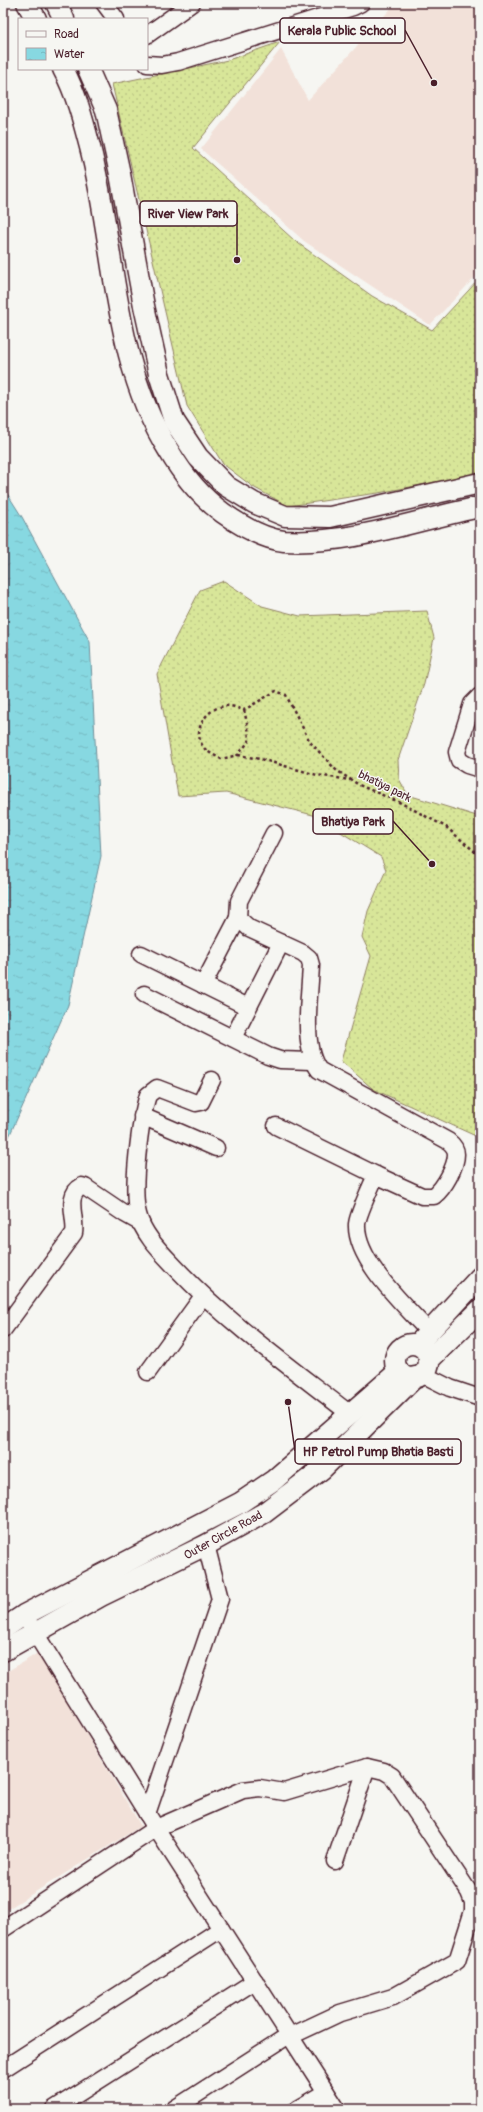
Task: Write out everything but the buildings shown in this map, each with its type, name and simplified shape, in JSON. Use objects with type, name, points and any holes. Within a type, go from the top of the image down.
[{"type":"main road","points":[[27,3],[35,18]]},
{"type":"main road","points":[[56,3],[64,18]]},
{"type":"main road","points":[[63,70],[82,117],[96,171],[122,319],[136,383],[154,428],[178,466],[207,501],[243,528],[282,541],[315,541],[360,535],[480,506]]},
{"type":"main road","points":[[88,70],[106,110],[120,174],[144,306],[159,374],[174,421],[198,457],[226,486],[254,503],[285,516],[330,517],[480,483]]},
{"type":"main road","points":[[416,1371],[396,1357],[399,1351],[404,1346],[423,1338],[480,1276]]},
{"type":"main road","points":[[416,1371],[480,1310]]},
{"type":"main road","points":[[416,1371],[428,1353],[423,1338]]},
{"type":"main road","name":"Outer Circle Road","points":[[3,1629],[24,1615],[240,1503],[274,1480],[350,1414],[416,1371]]},
{"type":"main road","name":"Outer Circle Road","points":[[3,1651],[101,1596],[206,1545],[264,1513],[322,1469],[416,1371]]},
{"type":"street","points":[[104,3],[115,18]]},
{"type":"street","points":[[148,34],[192,3]]},
{"type":"street","points":[[148,64],[162,65],[178,62],[353,8],[361,3]]},
{"type":"street","points":[[480,696],[472,704],[458,752],[459,760],[463,764],[480,769]]},
{"type":"street","points":[[202,985],[238,918],[239,901],[274,833]]},
{"type":"street","points":[[238,918],[249,928],[303,953],[309,958],[311,965],[309,1032],[312,1061],[319,1070],[448,1141],[454,1147],[456,1153],[448,1178],[440,1192],[434,1196],[422,1196],[276,1126]]},
{"type":"street","points":[[233,1038],[281,943]]},
{"type":"street","points":[[141,954],[248,1007]]},
{"type":"street","points":[[144,994],[268,1056],[280,1060],[312,1061]]},
{"type":"street","points":[[212,1080],[201,1102],[190,1101],[166,1090],[157,1088],[151,1090],[148,1094],[142,1116],[135,1198],[141,1222],[161,1253],[203,1296],[252,1337],[350,1414]]},
{"type":"street","points":[[142,1116],[216,1148]]},
{"type":"street","points":[[376,1175],[357,1223],[358,1238],[365,1254],[376,1272],[423,1338]]},
{"type":"street","points":[[3,1330],[74,1233],[76,1226],[72,1210],[72,1201],[78,1188],[82,1186],[85,1187],[125,1214],[141,1222]]},
{"type":"street","points":[[148,1372],[203,1296]]},
{"type":"street","points":[[416,1371],[450,1388],[480,1398]]},
{"type":"street","points":[[147,1814],[220,1599],[206,1545]]},
{"type":"street","points":[[24,1615],[147,1814],[337,2109]]},
{"type":"street","points":[[335,1861],[367,1767]]},
{"type":"street","points":[[3,1929],[156,1828],[251,1788],[284,1792],[367,1767],[384,1771],[398,1783],[469,1892],[473,1902],[473,1911],[456,1960],[393,1997],[340,2013],[293,2035],[289,2035],[174,2109]]},
{"type":"street","points":[[3,2069],[221,1929]]},
{"type":"street","points":[[54,2109],[255,1981]]},
{"type":"street","points":[[297,2109],[326,2092]]},
{"type":"path","name":"bhatiya park","points":[[244,710],[276,691],[286,695],[310,742],[336,770],[353,781],[401,802],[446,827],[480,856]]},
{"type":"path","points":[[238,755],[249,741],[244,710],[226,705],[213,710],[201,721],[199,737],[205,749],[221,759],[238,755],[260,759],[317,775],[353,781]]},
{"type":"shaded area","points":[[396,3],[480,3],[480,272],[430,325],[304,241],[201,149],[281,49],[308,100]]},
{"type":"shaded area","points":[[38,1653],[141,1826],[3,1912],[3,1674]]},
{"type":"green space","points":[[280,42],[193,148],[295,241],[372,296],[432,330],[480,278],[480,474],[378,493],[288,506],[253,487],[223,464],[187,406],[112,84],[228,60]]},
{"type":"green space","points":[[224,581],[262,606],[300,616],[427,611],[434,638],[424,684],[398,760],[399,779],[408,795],[480,817],[480,1138],[373,1089],[341,1061],[371,956],[362,937],[368,911],[386,870],[381,857],[313,815],[226,793],[178,796],[157,674],[200,590]]},
{"type":"water","points":[[3,487],[22,517],[90,642],[101,856],[68,1005],[3,1150]]},
{"type":"place","name":"Kerala Public School","points":[[434,83]]},
{"type":"place","name":"River View Park","points":[[237,260]]},
{"type":"place","name":"Bhatiya Park","points":[[432,864]]},
{"type":"place","name":"HP Petrol Pump Bhatia Basti","points":[[288,1402]]}]
